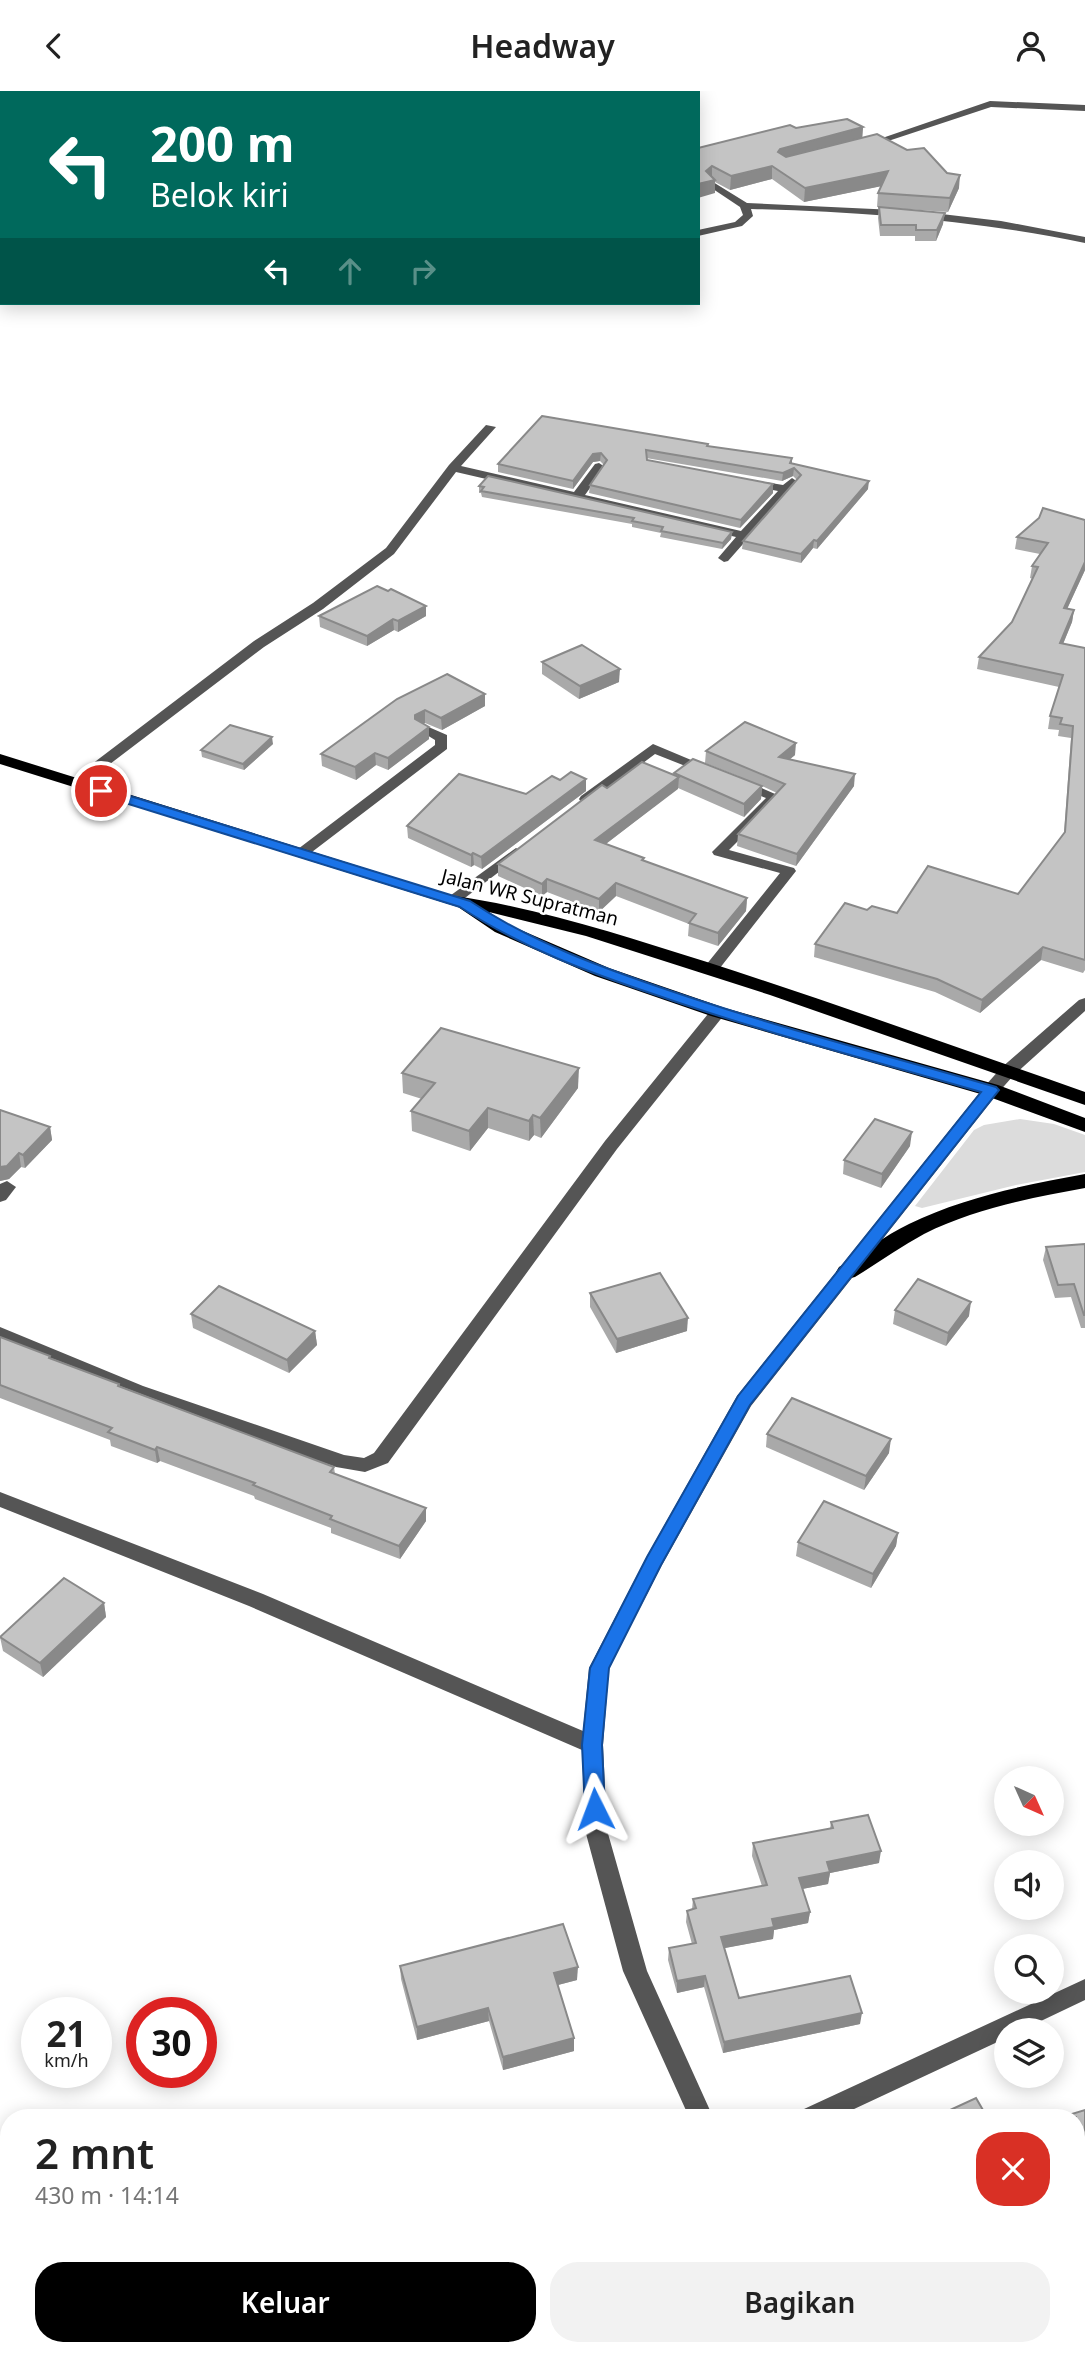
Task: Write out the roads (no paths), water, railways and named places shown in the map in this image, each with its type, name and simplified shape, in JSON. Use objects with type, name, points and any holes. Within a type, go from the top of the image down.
[{"type":"highway","name":"Jalan WR Supratman","points":[[0,759],[458,902],[507,909],[593,932],[1085,1099]]},
{"type":"highway","points":[[458,902],[502,928],[566,957],[718,1012],[991,1090],[1085,1125]]},
{"type":"highway","points":[[847,1272],[916,1229],[967,1209],[1021,1192],[1085,1181]]},
{"type":"street","points":[[850,150],[990,104],[1085,108]]},
{"type":"street","points":[[713,185],[745,206],[930,214],[1004,223],[1085,240]]},
{"type":"street","points":[[700,232],[744,221],[748,216],[745,206]]},
{"type":"street","points":[[76,783],[228,667],[317,606],[390,551],[453,467],[490,426]]},
{"type":"street","points":[[453,467],[743,535]]},
{"type":"street","points":[[578,496],[599,467]]},
{"type":"street","points":[[723,558],[791,484],[733,478]]},
{"type":"street","points":[[303,852],[442,746],[442,738],[424,729]]},
{"type":"street","points":[[575,808],[653,748],[775,797],[719,852],[789,871],[710,970]]},
{"type":"street","points":[[458,902],[530,841]]},
{"type":"street","points":[[697,2109],[635,1971],[596,1830],[592,1745],[599,1668],[654,1562],[744,1401],[991,1090],[1007,1072],[1085,1003]]},
{"type":"street","points":[[0,1334],[136,1391],[343,1462],[365,1465],[381,1458],[611,1145],[718,1012]]},
{"type":"street","points":[[0,1499],[256,1600],[592,1745]]},
{"type":"street","points":[[830,2109],[1085,1989]]}]
